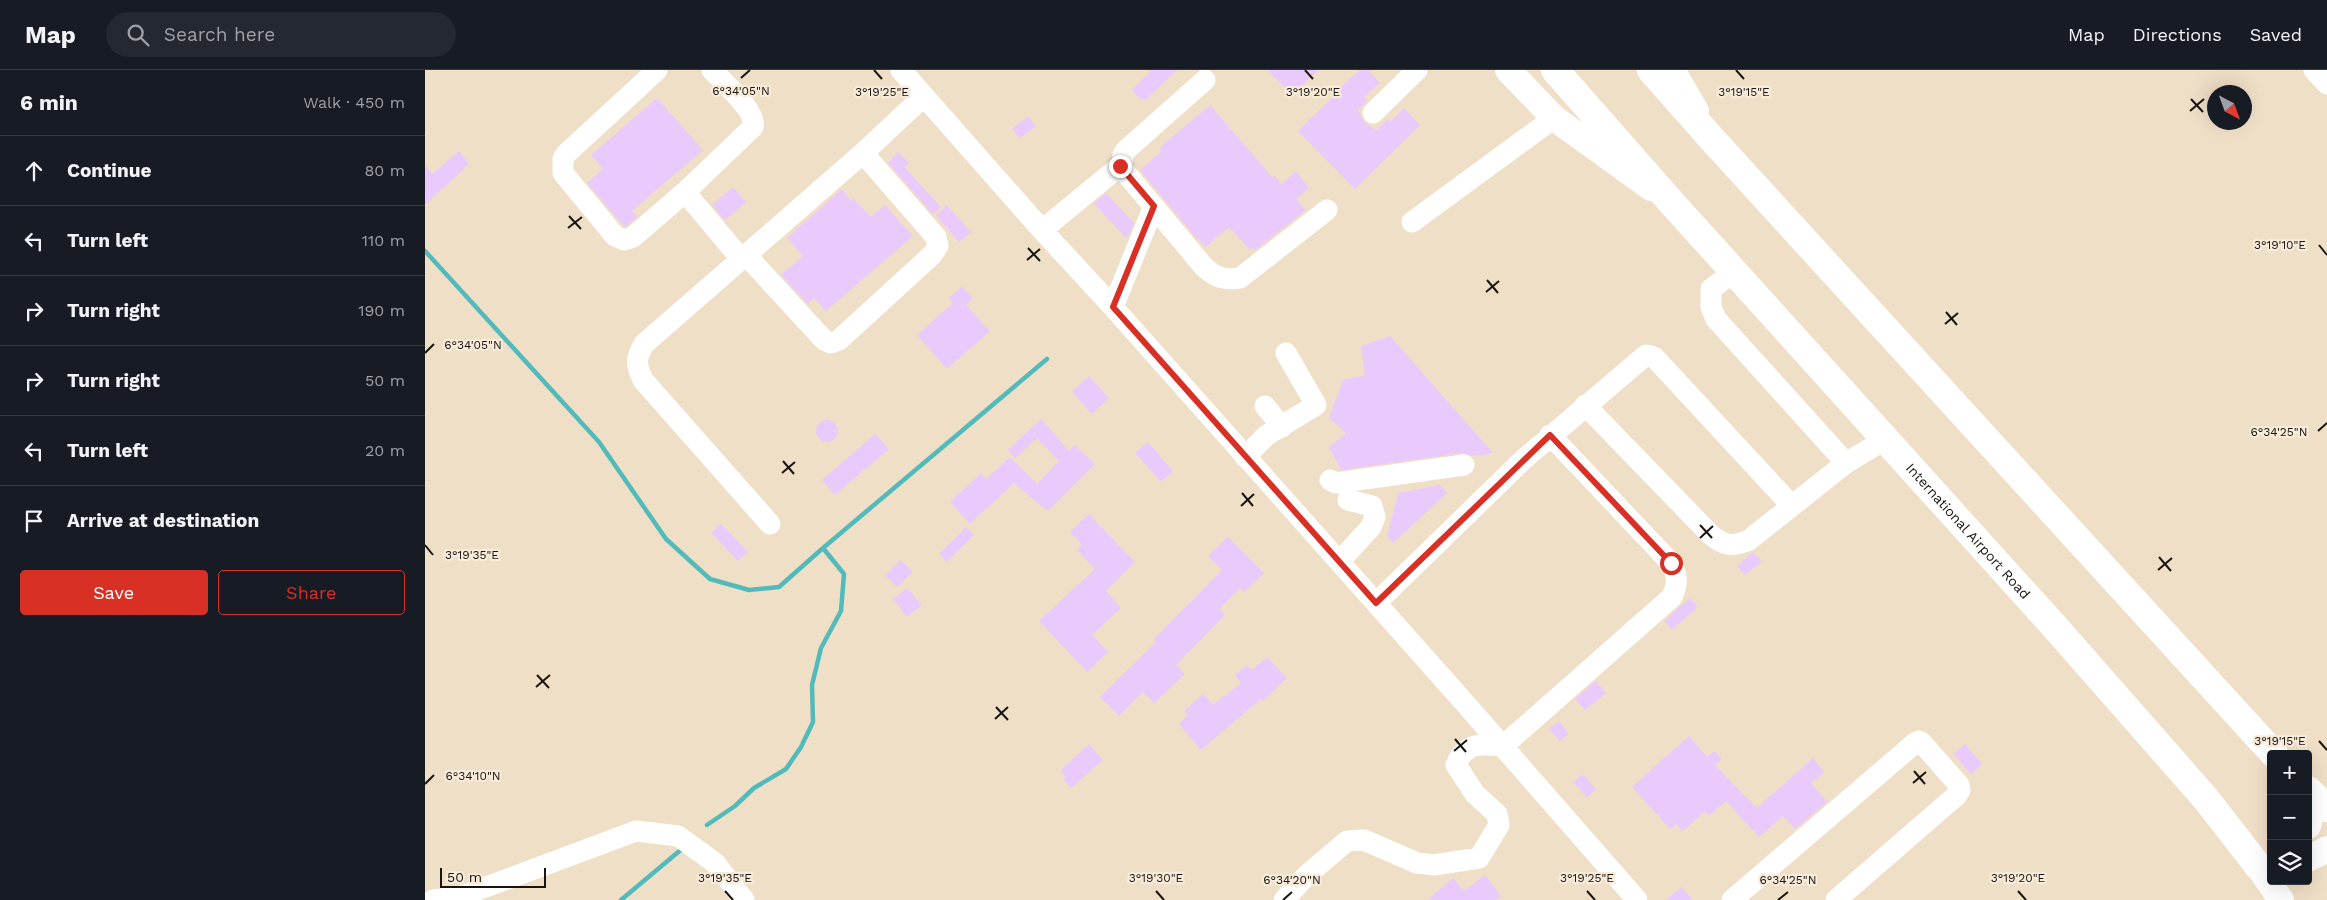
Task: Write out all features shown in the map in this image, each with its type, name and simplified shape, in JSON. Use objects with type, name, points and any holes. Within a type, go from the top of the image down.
[{"type":"highway","name":"International Airport Road","points":[[1555,70],[2206,799],[2258,866]]},
{"type":"highway","points":[[1651,70],[2270,750]]},
{"type":"main road","name":"International Airport Road","points":[[1508,70],[1554,118],[1671,202]]},
{"type":"main road","points":[[1672,70],[1711,138]]},
{"type":"main road","points":[[2312,857],[2327,849]]},
{"type":"main road","points":[[2258,866],[2271,900]]},
{"type":"main road","points":[[2258,866],[2281,900]]},
{"type":"main road","points":[[2289,900],[2293,885]]},
{"type":"lane","points":[[657,70],[566,154],[563,159],[563,173],[615,236],[624,240],[633,237],[685,192],[753,127],[754,123],[751,113],[712,70]]},
{"type":"lane","points":[[901,70],[923,97],[1113,307],[1503,746],[1637,900]]},
{"type":"lane","points":[[1373,113],[1417,70]]},
{"type":"lane","points":[[2314,70],[2327,84]]},
{"type":"lane","points":[[1042,230],[1122,165],[1123,155],[1126,150],[1205,80]]},
{"type":"lane","points":[[770,524],[643,380],[637,368],[637,355],[644,344],[863,153],[923,97]]},
{"type":"lane","points":[[1412,222],[1554,118]]},
{"type":"lane","points":[[685,192],[824,340],[831,342],[839,340],[932,255],[938,246],[936,237],[863,153]]},
{"type":"lane","points":[[1120,166],[1204,267],[1215,276],[1227,280],[1240,278],[1327,210]]},
{"type":"lane","points":[[1113,307],[1154,206]]},
{"type":"lane","points":[[1734,272],[1711,289],[1711,307],[1716,318],[1846,463]]},
{"type":"lane","points":[[1245,457],[1267,435],[1316,405],[1286,353]]},
{"type":"lane","points":[[1376,603],[1550,435],[1646,355],[1654,357],[1792,506]]},
{"type":"lane","points":[[1585,405],[1718,542],[1728,545],[1741,544],[1749,540],[1846,463],[1886,439]]},
{"type":"lane","points":[[1265,406],[1282,427]]},
{"type":"lane","points":[[1284,900],[1307,875],[1347,841],[1364,840],[1417,864],[1434,865],[1479,858],[1499,825],[1497,814],[1475,794],[1456,765],[1460,754],[1468,747],[1484,744],[1503,746],[1606,653],[1665,605],[1677,585],[1677,575],[1671,563],[1550,435]]},
{"type":"lane","points":[[1330,480],[1336,483],[1464,465]]},
{"type":"lane","points":[[1339,562],[1371,527],[1375,517],[1372,506],[1348,500]]},
{"type":"lane","points":[[1733,900],[1919,741],[1959,785],[1960,790],[1957,795],[1836,900]]},
{"type":"lane","points":[[433,900],[458,896],[490,886],[636,831],[678,836],[715,862],[744,900]]},
{"type":"shaded area","points":[[425,70],[2327,70],[2327,900],[425,900]]},
{"type":"building","points":[[1152,70],[1177,70],[1146,100],[1144,98],[1141,100],[1132,90]]},
{"type":"building","points":[[1268,70],[1319,70],[1291,95]]},
{"type":"building","points":[[1360,70],[1368,70],[1380,83],[1364,97],[1367,101],[1358,110],[1364,122],[1376,130],[1388,119],[1390,122],[1404,108],[1420,125],[1355,189],[1298,131],[1336,94],[1335,92]]},
{"type":"building","points":[[657,98],[703,150],[632,211],[637,217],[625,227],[587,183],[603,169],[591,155]]},
{"type":"building","points":[[1210,105],[1273,178],[1275,176],[1282,184],[1296,171],[1309,188],[1296,199],[1306,210],[1255,250],[1253,247],[1250,250],[1229,227],[1206,247],[1197,239],[1140,170],[1162,151],[1159,148]]},
{"type":"building","points":[[1028,116],[1036,126],[1020,138],[1012,129]]},
{"type":"building","points":[[459,151],[469,164],[425,205],[425,165],[432,174]]},
{"type":"building","points":[[898,152],[909,163],[905,168],[941,207],[933,214],[888,163]]},
{"type":"building","points":[[733,187],[746,202],[725,220],[712,205]]},
{"type":"building","points":[[842,189],[851,201],[854,199],[871,217],[885,205],[913,236],[826,311],[814,298],[808,304],[781,275],[803,256],[787,238]]},
{"type":"building","points":[[1106,193],[1134,223],[1127,239],[1094,204]]},
{"type":"building","points":[[947,205],[971,232],[959,242],[936,215]]},
{"type":"building","points":[[962,286],[973,298],[966,305],[990,331],[947,369],[917,335],[953,303],[949,298]]},
{"type":"building","points":[[1390,336],[1493,453],[1472,456],[1462,453],[1341,470],[1329,447],[1346,433],[1329,418],[1343,380],[1365,375],[1361,346]]},
{"type":"building","points":[[1089,376],[1109,398],[1092,414],[1072,392]]},
{"type":"building","points":[[1041,419],[1069,451],[1075,445],[1095,464],[1048,511],[1014,483],[970,524],[950,502],[981,473],[986,479],[1010,457],[1037,484],[1059,461],[1037,438],[1015,458],[1008,450]]},
{"type":"building","points":[[827,420],[835,423],[838,431],[835,439],[827,442],[819,439],[816,431],[819,423]]},
{"type":"building","points":[[875,434],[889,449],[835,495],[822,480]]},
{"type":"building","points":[[1148,442],[1173,471],[1161,482],[1135,453]]},
{"type":"building","points":[[1440,485],[1447,493],[1393,543],[1387,536],[1398,493]]},
{"type":"building","points":[[1089,514],[1135,562],[1106,591],[1121,608],[1092,635],[1108,652],[1087,672],[1039,621],[1095,569],[1077,550],[1082,545],[1070,532]]},
{"type":"building","points":[[721,524],[748,552],[738,561],[711,533]]},
{"type":"building","points":[[966,527],[974,535],[947,562],[939,554]]},
{"type":"building","points":[[1228,537],[1264,573],[1244,592],[1240,588],[1219,609],[1225,615],[1176,665],[1185,674],[1154,703],[1143,692],[1119,716],[1100,697],[1156,642],[1153,640],[1222,570],[1208,556]]},
{"type":"building","points":[[1753,552],[1762,561],[1745,575],[1737,566]]},
{"type":"building","points":[[901,560],[913,572],[897,587],[885,575]]},
{"type":"building","points":[[907,588],[922,605],[907,617],[893,599]]},
{"type":"building","points":[[1690,598],[1698,607],[1672,630],[1664,621]]},
{"type":"building","points":[[1267,657],[1287,678],[1263,701],[1261,699],[1201,750],[1179,724],[1188,715],[1184,711],[1203,694],[1213,705],[1241,683],[1235,675],[1247,665],[1252,670]]},
{"type":"building","points":[[1596,681],[1606,693],[1585,710],[1575,699]]},
{"type":"building","points":[[1559,721],[1569,734],[1560,741],[1549,729]]},
{"type":"building","points":[[1689,736],[1707,757],[1714,751],[1722,759],[1715,765],[1757,808],[1813,758],[1824,772],[1811,783],[1827,802],[1795,829],[1783,816],[1759,837],[1726,801],[1709,816],[1705,811],[1683,831],[1676,824],[1670,829],[1632,787]]},
{"type":"building","points":[[1089,744],[1103,760],[1071,788],[1063,779],[1066,777],[1060,771]]},
{"type":"building","points":[[1965,744],[1982,764],[1971,774],[1953,754]]},
{"type":"building","points":[[1583,774],[1596,789],[1587,797],[1573,782]]},
{"type":"building","points":[[1485,875],[1501,896],[1495,900],[1427,900],[1453,878],[1464,891]]},
{"type":"building","points":[[1681,887],[1693,900],[1666,900]]},
{"type":"waterway","points":[[425,251],[599,442],[666,539],[710,579],[749,590],[779,587],[1047,359]]},
{"type":"waterway","points":[[707,825],[735,806],[754,788],[786,769],[801,747],[813,722],[812,685],[821,648],[841,611],[844,574],[823,548]]},
{"type":"waterway","points":[[621,900],[683,848]]},
{"type":"route","points":[[1120,166],[1154,206],[1113,307],[1376,603],[1550,435],[1671,563]]}]
